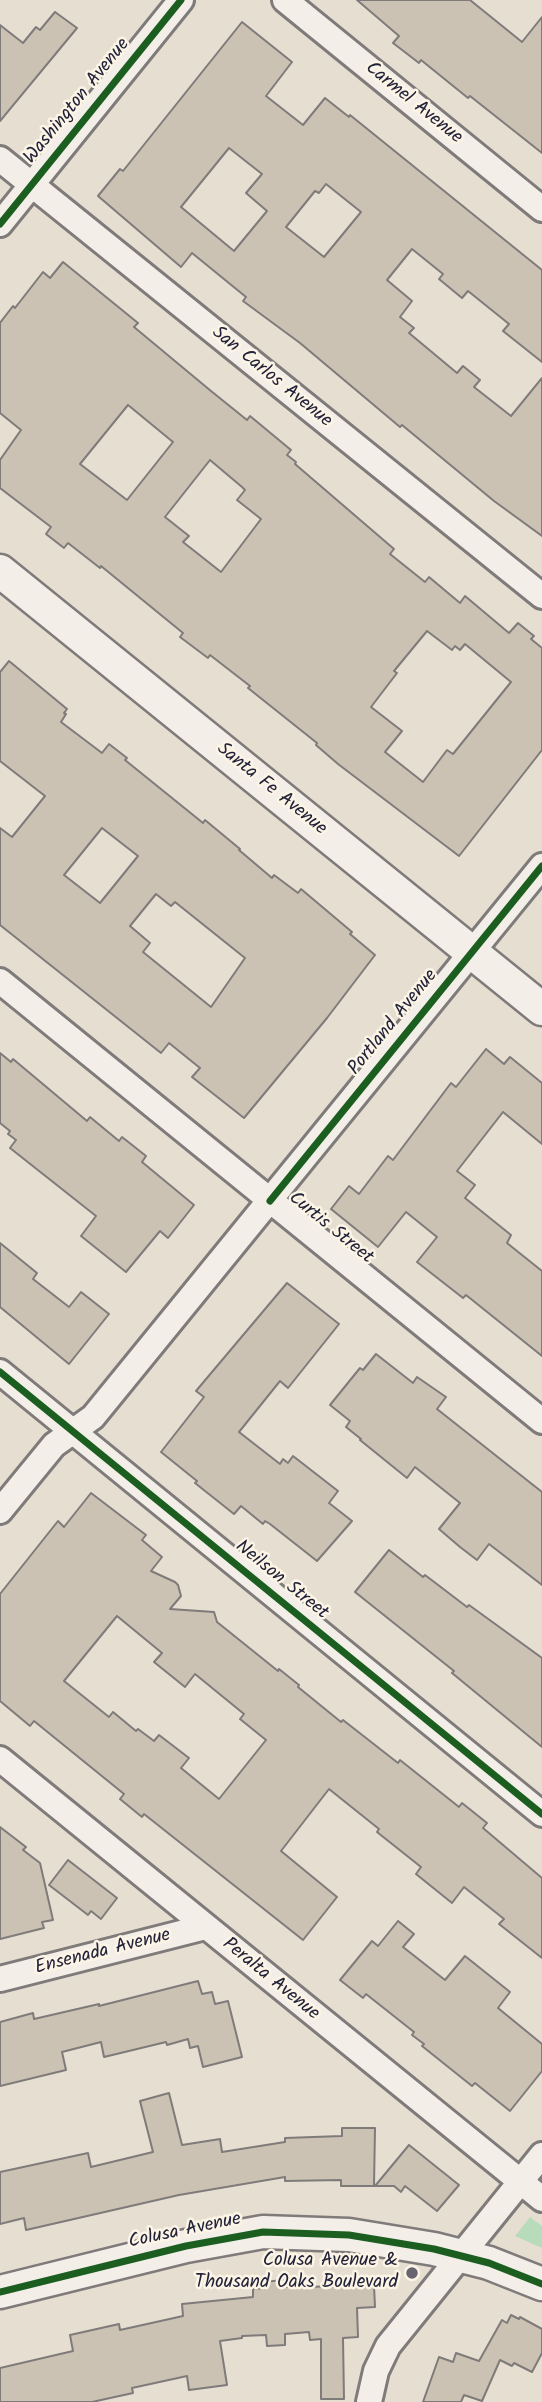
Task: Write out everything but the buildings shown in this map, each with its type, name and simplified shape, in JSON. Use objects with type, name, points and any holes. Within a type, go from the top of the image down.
[{"type":"street","name":"Washington Avenue","points":[[0,224],[181,0]]},
{"type":"street","name":"Carmel Avenue","points":[[285,0],[542,209]]},
{"type":"street","name":"San Carlos Avenue","points":[[0,159],[542,596]]},
{"type":"street","name":"Santa Fe Avenue","points":[[0,571],[542,1009]]},
{"type":"street","name":"Portland Avenue","points":[[0,1511],[54,1445],[93,1417],[542,866]]},
{"type":"street","name":"Curtis Street","points":[[0,981],[542,1421]]},
{"type":"street","name":"Neilson Street","points":[[0,1372],[542,1814]]},
{"type":"street","name":"Peralta Avenue","points":[[0,1759],[542,2199]]},
{"type":"street","name":"Ensenada Avenue","points":[[0,1979],[205,1927]]},
{"type":"street","points":[[369,2402],[376,2371],[388,2346],[542,2155]]},
{"type":"street","name":"Colusa Avenue","points":[[0,2292],[186,2246],[263,2232],[349,2235],[460,2255],[489,2263],[542,2284]]},
{"type":"green space","points":[[530,2217],[542,2226],[542,2248],[515,2236]]},
{"type":"cycle path","points":[[0,224],[181,0]]},
{"type":"cycle path","points":[[270,1201],[542,866]]},
{"type":"cycle path","points":[[0,1372],[542,1814]]},
{"type":"cycle path","points":[[0,2292],[186,2246],[263,2232],[349,2235],[434,2249],[489,2263],[542,2284]]},
{"type":"place","name":"Colusa Avenue & Thousand Oaks Boulevard","points":[[412,2273]]}]
